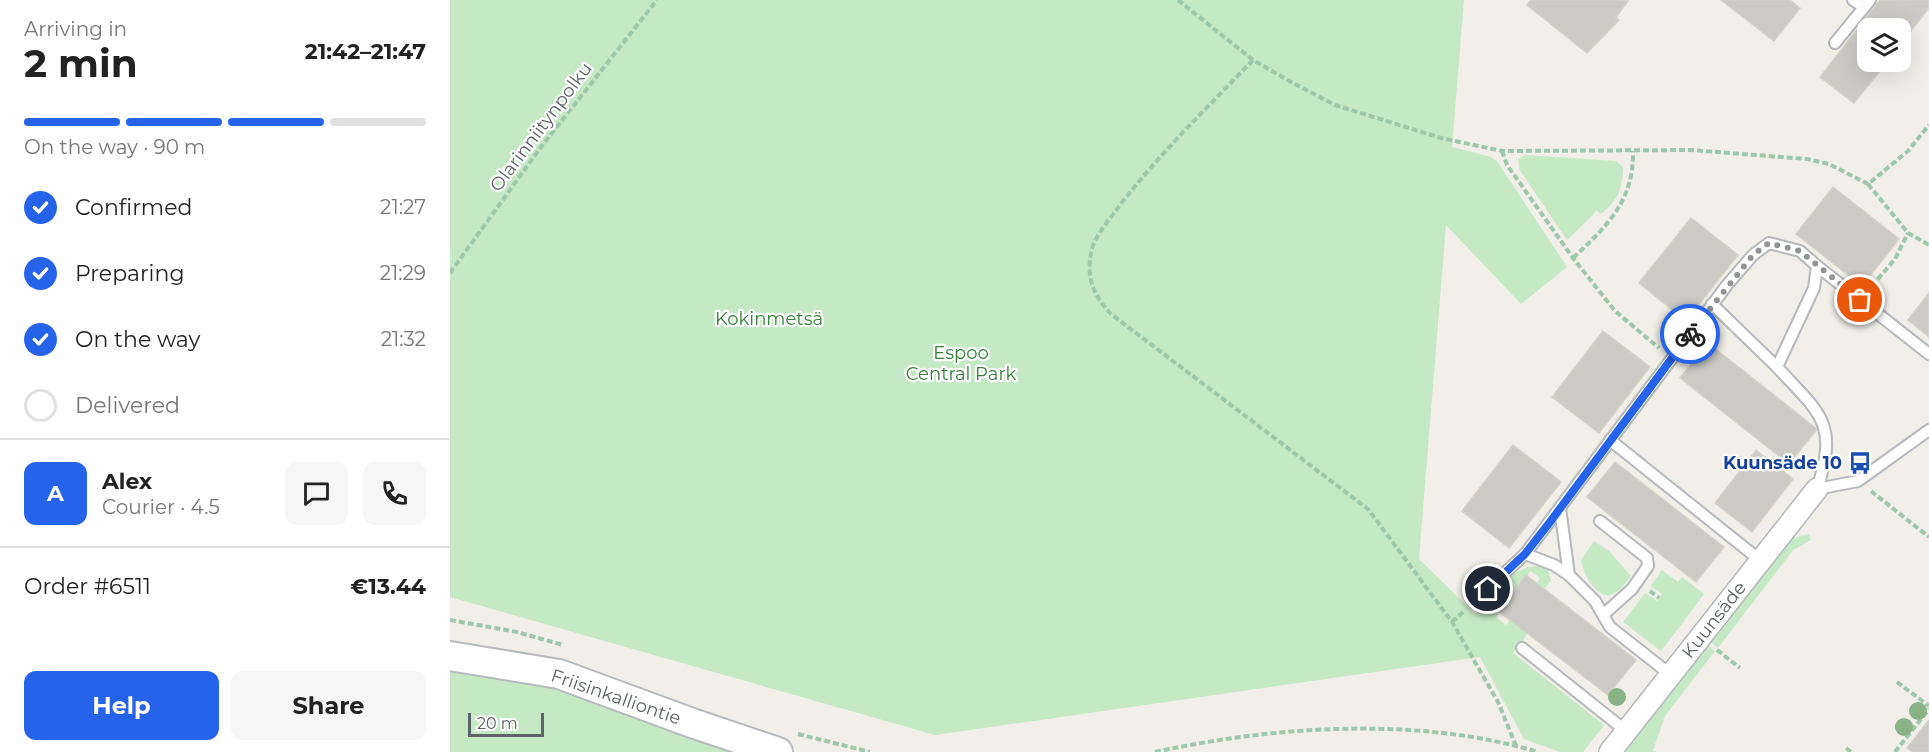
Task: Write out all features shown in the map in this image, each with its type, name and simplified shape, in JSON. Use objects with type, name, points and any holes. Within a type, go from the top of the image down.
[{"type":"main road","name":"Friisinkalliontie","points":[[450,656],[559,674],[778,752]]},
{"type":"street","name":"Kuunsäde","points":[[1610,752],[1817,489]]},
{"type":"lane","points":[[1835,43],[1867,3],[1853,0]]},
{"type":"lane","points":[[1474,602],[1525,554],[1712,304],[1753,255],[1769,243],[1800,251],[1929,354]]},
{"type":"lane","points":[[1777,367],[1814,288],[1817,266]]},
{"type":"lane","points":[[1712,304],[1777,367],[1821,415],[1826,435],[1827,459],[1817,489],[1858,481],[1929,430]]},
{"type":"lane","points":[[1610,440],[1761,561]]},
{"type":"lane","points":[[1560,508],[1569,575]]},
{"type":"lane","points":[[1600,521],[1647,558],[1648,566],[1632,589],[1603,615]]},
{"type":"lane","points":[[1525,554],[1569,575],[1595,601],[1610,627],[1671,675]]},
{"type":"lane","points":[[1522,648],[1626,731]]},
{"type":"path","name":"Olarinniitynpolku","points":[[450,273],[541,147],[657,0]]},
{"type":"path","points":[[1178,0],[1252,60],[1335,105],[1441,138],[1502,151],[1691,150],[1807,159],[1829,164],[1868,184],[1908,233],[1929,245]]},
{"type":"path","points":[[1252,60],[1142,176],[1106,224],[1091,250],[1089,279],[1096,299],[1111,314],[1368,509],[1452,622],[1498,702],[1516,746]]},
{"type":"path","points":[[1868,184],[1908,151],[1929,125]]},
{"type":"path","points":[[1502,151],[1507,165],[1573,258],[1615,310],[1671,359]]},
{"type":"path","points":[[1573,258],[1598,235],[1621,206],[1630,183],[1633,151]]},
{"type":"path","points":[[1860,300],[1895,260],[1908,233]]},
{"type":"path","points":[[1858,481],[1929,537]]},
{"type":"path","points":[[1648,590],[1659,598]]},
{"type":"path","points":[[1719,651],[1740,668]]},
{"type":"path","points":[[1895,752],[1929,708],[1897,682]]},
{"type":"path","points":[[1155,752],[1265,732],[1326,730],[1395,730],[1516,746],[1538,752]]},
{"type":"path","points":[[1846,748],[1851,752]]},
{"type":"green space","name":"Kokinmetsä","points":[[450,0],[1464,0],[1452,147],[1491,157],[1497,161],[1567,267],[1521,304],[1446,225],[1419,559],[1475,614],[1507,579],[1517,572],[1537,566],[1548,569],[1551,581],[1544,589],[1537,583],[1540,578],[1531,571],[1496,617],[1506,625],[1510,620],[1528,633],[1513,653],[1604,725],[1583,752],[1560,752],[1524,739],[1480,657],[935,735],[450,597]]},
{"type":"green space","points":[[1525,155],[1616,161],[1623,167],[1618,193],[1607,209],[1601,214],[1596,210],[1567,240],[1519,169],[1518,159]]},
{"type":"green space","points":[[1809,534],[1811,540],[1793,550],[1718,648],[1710,641],[1785,544],[1793,538]]},
{"type":"green space","points":[[1594,541],[1609,551],[1631,576],[1620,590],[1608,596],[1593,586],[1582,566],[1581,560]]},
{"type":"green space","points":[[1662,570],[1678,582],[1682,577],[1704,594],[1661,651],[1623,622],[1645,593],[1657,601],[1662,594],[1651,586]]},
{"type":"green space","points":[[1707,645],[1715,651],[1665,716],[1653,750],[1656,752],[1624,752]]},
{"type":"green space","points":[[450,668],[541,683],[729,752],[450,752]]},
{"type":"building","points":[[1531,0],[1628,1],[1616,17],[1619,20],[1587,53],[1527,5]]},
{"type":"building","points":[[1721,0],[1790,0],[1800,8],[1774,41]]},
{"type":"building","points":[[1880,0],[1929,0],[1929,8],[1911,30],[1911,18],[1866,18]]},
{"type":"building","points":[[1857,30],[1857,72],[1879,72],[1854,103],[1820,77]]},
{"type":"building","points":[[1833,187],[1899,239],[1862,286],[1796,234]]},
{"type":"building","points":[[1691,218],[1738,255],[1686,321],[1639,283]]},
{"type":"building","points":[[1929,293],[1929,337],[1908,320]]},
{"type":"building","points":[[1603,331],[1650,367],[1599,433],[1552,397]]},
{"type":"building","points":[[1708,343],[1817,429],[1789,464],[1680,378]]},
{"type":"building","points":[[1513,445],[1561,482],[1509,548],[1462,511]]},
{"type":"building","points":[[1756,450],[1793,479],[1752,532],[1715,503]]},
{"type":"building","points":[[1615,462],[1724,547],[1696,582],[1587,497]]},
{"type":"building","points":[[1526,575],[1636,660],[1608,695],[1498,611]]},
{"type":"building","points":[[1929,720],[1929,752],[1913,752],[1907,748]]},
{"type":"way so far","points":[[1690,334],[1726,285],[1753,255],[1769,243],[1800,251],[1860,300]]},
{"type":"place","name":"Kuunsäde 10","points":[[1860,463]]},
{"type":"route","points":[[1488,589],[1525,554],[1690,334]]},
{"type":"park label","name":"Espoo Central Park","points":[[961,364]]}]
